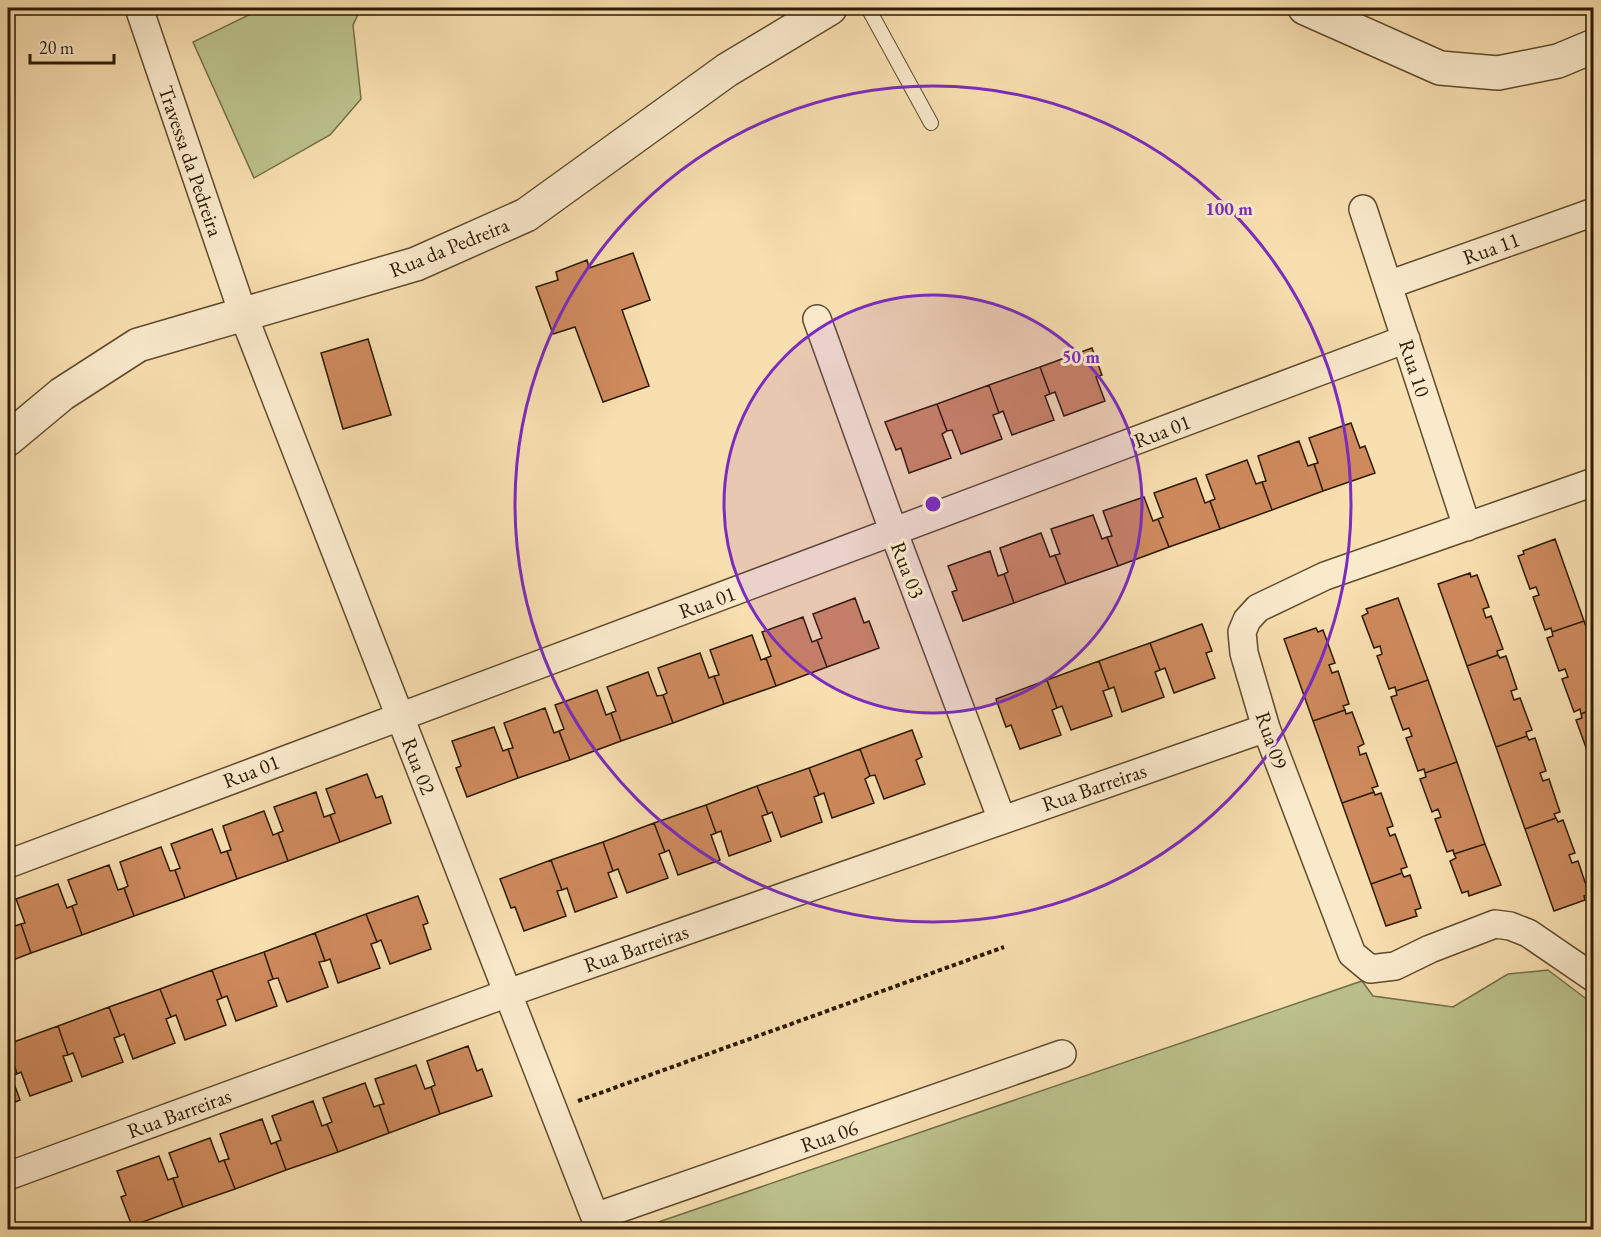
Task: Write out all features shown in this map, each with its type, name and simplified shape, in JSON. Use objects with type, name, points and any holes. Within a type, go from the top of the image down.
[{"type":"street","name":"Travessa da Pedreira","points":[[139,8],[243,314]]},
{"type":"street","name":"Rua da Pedreira","points":[[8,439],[62,394],[138,345],[416,264],[526,215],[727,70],[830,8]]},
{"type":"street","points":[[1305,8],[1338,15],[1440,68],[1498,73],[1558,61],[1593,46]]},
{"type":"street","name":"Rua 10","points":[[1363,209],[1467,526]]},
{"type":"street","name":"Rua 11","points":[[1388,285],[1593,212]]},
{"type":"street","name":"Rua 02","points":[[243,314],[595,1217]]},
{"type":"street","name":"Rua 03","points":[[818,319],[894,533],[1002,820]]},
{"type":"street","name":"Rua 01","points":[[8,864],[399,715],[894,533],[1406,339]]},
{"type":"street","name":"Rua 09","points":[[1593,482],[1325,576],[1258,609],[1247,620],[1242,632],[1244,652],[1266,728],[1352,954],[1370,969],[1395,966],[1430,949],[1495,924],[1510,926],[1528,933],[1593,978]]},
{"type":"street","name":"Rua Barreiras","points":[[8,1176],[508,993],[1266,728]]},
{"type":"street","name":"Rua 06","points":[[595,1217],[1062,1054]]},
{"type":"lane","points":[[868,8],[931,123]]},
{"type":"path","points":[[553,1110],[1004,947]]},
{"type":"green space","points":[[258,8],[361,8],[353,25],[361,99],[330,135],[254,178],[193,42],[253,13]]},
{"type":"green space","points":[[1548,970],[1593,1004],[1593,1229],[638,1229],[1362,981],[1373,996],[1453,1007],[1508,974]]},
{"type":"building","points":[[633,253],[650,300],[622,310],[649,386],[603,402],[575,327],[553,334],[536,287],[558,280],[556,272],[587,260],[589,268]]},
{"type":"building","points":[[368,339],[391,415],[343,429],[321,353]]},
{"type":"building","points":[[1092,348],[1102,375],[1096,377],[1105,401],[1064,416],[1055,392],[1050,394],[1040,367]]},
{"type":"building","points":[[1040,367],[1050,394],[1045,396],[1054,420],[1012,435],[1003,411],[999,413],[989,385]]},
{"type":"building","points":[[989,385],[999,413],[993,415],[1002,439],[961,454],[952,430],[947,431],[937,404]]},
{"type":"building","points":[[937,404],[947,431],[942,434],[951,458],[909,473],[901,448],[896,450],[885,422]]},
{"type":"building","points":[[1351,423],[1360,448],[1365,446],[1375,473],[1323,491],[1314,464],[1318,463],[1309,438]]},
{"type":"building","points":[[1299,441],[1308,466],[1314,464],[1323,491],[1272,510],[1262,482],[1266,481],[1258,456]]},
{"type":"building","points":[[1247,460],[1256,484],[1262,482],[1272,510],[1220,529],[1210,501],[1215,499],[1206,475]]},
{"type":"building","points":[[1196,478],[1205,503],[1210,501],[1220,529],[1169,547],[1158,519],[1163,517],[1154,493]]},
{"type":"building","points":[[1144,497],[1153,521],[1158,519],[1169,547],[1118,566],[1107,537],[1112,536],[1103,511]]},
{"type":"building","points":[[1093,515],[1102,539],[1107,537],[1118,566],[1066,584],[1055,555],[1060,554],[1051,529]]},
{"type":"building","points":[[1041,533],[1050,557],[1055,555],[1066,584],[1014,603],[1004,574],[1008,572],[1000,548]]},
{"type":"building","points":[[1555,539],[1584,621],[1552,632],[1551,628],[1545,630],[1533,597],[1539,595],[1536,587],[1530,589],[1518,556],[1524,554],[1523,551]]},
{"type":"building","points":[[990,551],[998,576],[1004,574],[1014,603],[963,621],[952,592],[957,590],[948,566]]},
{"type":"building","points":[[1470,573],[1471,577],[1477,575],[1489,607],[1483,609],[1486,618],[1491,616],[1503,649],[1497,651],[1498,655],[1467,666],[1438,584]]},
{"type":"building","points":[[855,598],[864,623],[869,621],[879,648],[827,667],[817,640],[822,638],[813,614]]},
{"type":"building","points":[[1398,598],[1428,680],[1396,691],[1395,687],[1389,689],[1377,656],[1382,654],[1380,646],[1374,648],[1362,616],[1368,613],[1366,609]]},
{"type":"building","points":[[803,617],[812,642],[817,640],[827,667],[776,686],[766,658],[771,656],[762,632]]},
{"type":"building","points":[[1584,621],[1594,649],[1594,709],[1581,714],[1580,709],[1574,712],[1562,679],[1568,677],[1565,669],[1559,671],[1547,638],[1553,636],[1552,632]]},
{"type":"building","points":[[1202,624],[1212,651],[1206,653],[1215,678],[1174,693],[1165,668],[1160,670],[1150,643]]},
{"type":"building","points":[[1316,628],[1318,632],[1323,630],[1335,663],[1329,665],[1332,673],[1338,671],[1349,704],[1343,706],[1345,710],[1313,721],[1284,639]]},
{"type":"building","points":[[752,635],[761,660],[766,658],[776,686],[724,704],[714,676],[719,675],[710,650]]},
{"type":"building","points":[[1150,643],[1160,670],[1155,672],[1164,697],[1122,712],[1114,687],[1109,689],[1099,661]]},
{"type":"building","points":[[700,653],[709,678],[714,676],[724,704],[673,723],[663,695],[667,693],[658,668]]},
{"type":"building","points":[[1498,655],[1500,658],[1506,656],[1517,689],[1511,691],[1514,700],[1520,698],[1532,730],[1526,732],[1527,736],[1496,747],[1467,666]]},
{"type":"building","points":[[1099,661],[1109,689],[1103,691],[1112,716],[1071,730],[1062,706],[1057,708],[1047,680]]},
{"type":"building","points":[[648,672],[657,696],[663,695],[673,723],[621,741],[611,713],[616,711],[607,687]]},
{"type":"building","points":[[1047,680],[1057,708],[1052,710],[1061,735],[1020,749],[1011,725],[1006,727],[996,699]]},
{"type":"building","points":[[1428,680],[1457,762],[1425,773],[1424,769],[1418,771],[1406,738],[1412,736],[1409,728],[1403,730],[1391,697],[1397,695],[1396,691]]},
{"type":"building","points":[[597,690],[606,715],[611,713],[621,741],[570,760],[559,731],[564,729],[555,705]]},
{"type":"building","points":[[545,708],[554,733],[559,731],[570,760],[518,778],[508,749],[513,748],[504,723]]},
{"type":"building","points":[[1594,709],[1594,751],[1588,753],[1576,720],[1582,718],[1581,714]]},
{"type":"building","points":[[1345,710],[1346,714],[1352,712],[1364,744],[1358,747],[1360,755],[1366,753],[1378,786],[1372,788],[1374,792],[1342,803],[1313,721]]},
{"type":"building","points":[[494,727],[503,751],[508,749],[518,778],[467,797],[456,768],[461,766],[452,741]]},
{"type":"building","points":[[912,730],[922,757],[916,760],[925,784],[884,799],[875,775],[870,776],[860,749]]},
{"type":"building","points":[[1527,736],[1529,740],[1535,738],[1546,771],[1540,773],[1543,781],[1549,779],[1560,812],[1554,814],[1556,818],[1525,829],[1496,747]]},
{"type":"building","points":[[860,749],[870,776],[865,779],[874,803],[832,818],[824,793],[819,795],[809,768]]},
{"type":"building","points":[[1457,762],[1485,844],[1454,854],[1453,850],[1447,852],[1435,819],[1441,817],[1438,809],[1432,812],[1420,779],[1426,777],[1425,773]]},
{"type":"building","points":[[809,768],[819,795],[814,797],[822,822],[781,837],[772,812],[768,814],[757,786]]},
{"type":"building","points":[[367,774],[376,798],[382,796],[391,823],[340,842],[330,815],[335,813],[326,789]]},
{"type":"building","points":[[757,786],[768,814],[762,816],[771,841],[729,856],[721,831],[716,833],[706,805]]},
{"type":"building","points":[[316,792],[324,817],[330,815],[340,842],[288,861],[278,833],[283,831],[274,807]]},
{"type":"building","points":[[1374,792],[1375,795],[1381,793],[1393,826],[1387,828],[1390,836],[1395,834],[1407,867],[1401,869],[1402,873],[1371,884],[1342,803]]},
{"type":"building","points":[[706,805],[716,833],[711,835],[720,860],[678,875],[669,850],[665,852],[654,823]]},
{"type":"building","points":[[264,811],[273,835],[278,833],[288,861],[237,879],[227,851],[231,850],[223,826]]},
{"type":"building","points":[[1556,818],[1558,822],[1563,820],[1575,853],[1569,855],[1572,863],[1578,861],[1589,894],[1584,896],[1585,900],[1554,911],[1525,829]]},
{"type":"building","points":[[654,823],[665,852],[659,854],[668,878],[627,893],[618,869],[613,871],[603,842]]},
{"type":"building","points":[[212,829],[221,853],[227,851],[237,879],[185,898],[175,870],[180,868],[171,844]]},
{"type":"building","points":[[603,842],[613,871],[608,873],[617,897],[575,912],[567,888],[562,890],[551,860]]},
{"type":"building","points":[[1485,844],[1501,885],[1469,896],[1468,891],[1462,893],[1450,861],[1456,858],[1454,854]]},
{"type":"building","points":[[161,847],[170,871],[175,870],[185,898],[134,916],[124,888],[128,886],[120,862]]},
{"type":"building","points":[[551,860],[562,890],[557,891],[566,916],[524,931],[515,907],[511,908],[500,879]]},
{"type":"building","points":[[109,865],[118,890],[124,888],[134,916],[82,935],[72,906],[77,904],[68,880]]},
{"type":"building","points":[[1402,873],[1404,877],[1410,875],[1421,908],[1415,910],[1417,916],[1386,926],[1371,884]]},
{"type":"building","points":[[58,884],[67,908],[72,906],[82,935],[31,953],[21,924],[25,923],[16,899]]},
{"type":"building","points":[[418,896],[428,923],[423,925],[431,949],[390,964],[381,940],[377,942],[366,914]]},
{"type":"building","points":[[8,906],[15,926],[21,924],[31,953],[8,962]]},
{"type":"building","points":[[366,914],[377,942],[371,944],[380,968],[338,983],[330,959],[325,961],[315,933]]},
{"type":"building","points":[[315,933],[325,961],[319,962],[328,987],[287,1002],[278,978],[273,979],[264,952]]},
{"type":"building","points":[[264,952],[273,979],[268,981],[277,1006],[236,1021],[227,996],[222,998],[212,970]]},
{"type":"building","points":[[212,970],[222,998],[217,1000],[226,1025],[185,1040],[176,1015],[171,1017],[160,989]]},
{"type":"building","points":[[160,989],[171,1017],[166,1019],[175,1043],[133,1059],[124,1034],[120,1036],[109,1007]]},
{"type":"building","points":[[109,1007],[120,1036],[114,1038],[123,1062],[82,1077],[73,1053],[68,1055],[58,1026]]},
{"type":"building","points":[[58,1026],[68,1055],[63,1056],[72,1081],[30,1096],[21,1072],[17,1074],[8,1044]]},
{"type":"building","points":[[468,1046],[477,1071],[482,1069],[492,1096],[440,1114],[431,1087],[435,1085],[427,1061]]},
{"type":"building","points":[[8,1048],[17,1074],[11,1075],[20,1100],[8,1105]]},
{"type":"building","points":[[416,1065],[425,1089],[431,1087],[440,1114],[389,1133],[379,1105],[384,1104],[375,1079]]},
{"type":"building","points":[[365,1083],[374,1107],[379,1105],[389,1133],[338,1152],[327,1124],[332,1122],[323,1098]]},
{"type":"building","points":[[313,1101],[322,1126],[327,1124],[338,1152],[286,1170],[276,1142],[281,1140],[272,1116]]},
{"type":"building","points":[[262,1119],[271,1144],[276,1142],[286,1170],[235,1189],[224,1160],[229,1159],[220,1134]]},
{"type":"building","points":[[210,1138],[219,1162],[224,1160],[235,1189],[183,1207],[173,1178],[178,1177],[169,1153]]},
{"type":"building","points":[[159,1156],[168,1180],[173,1178],[183,1207],[132,1226],[121,1197],[126,1195],[117,1171]]}]
